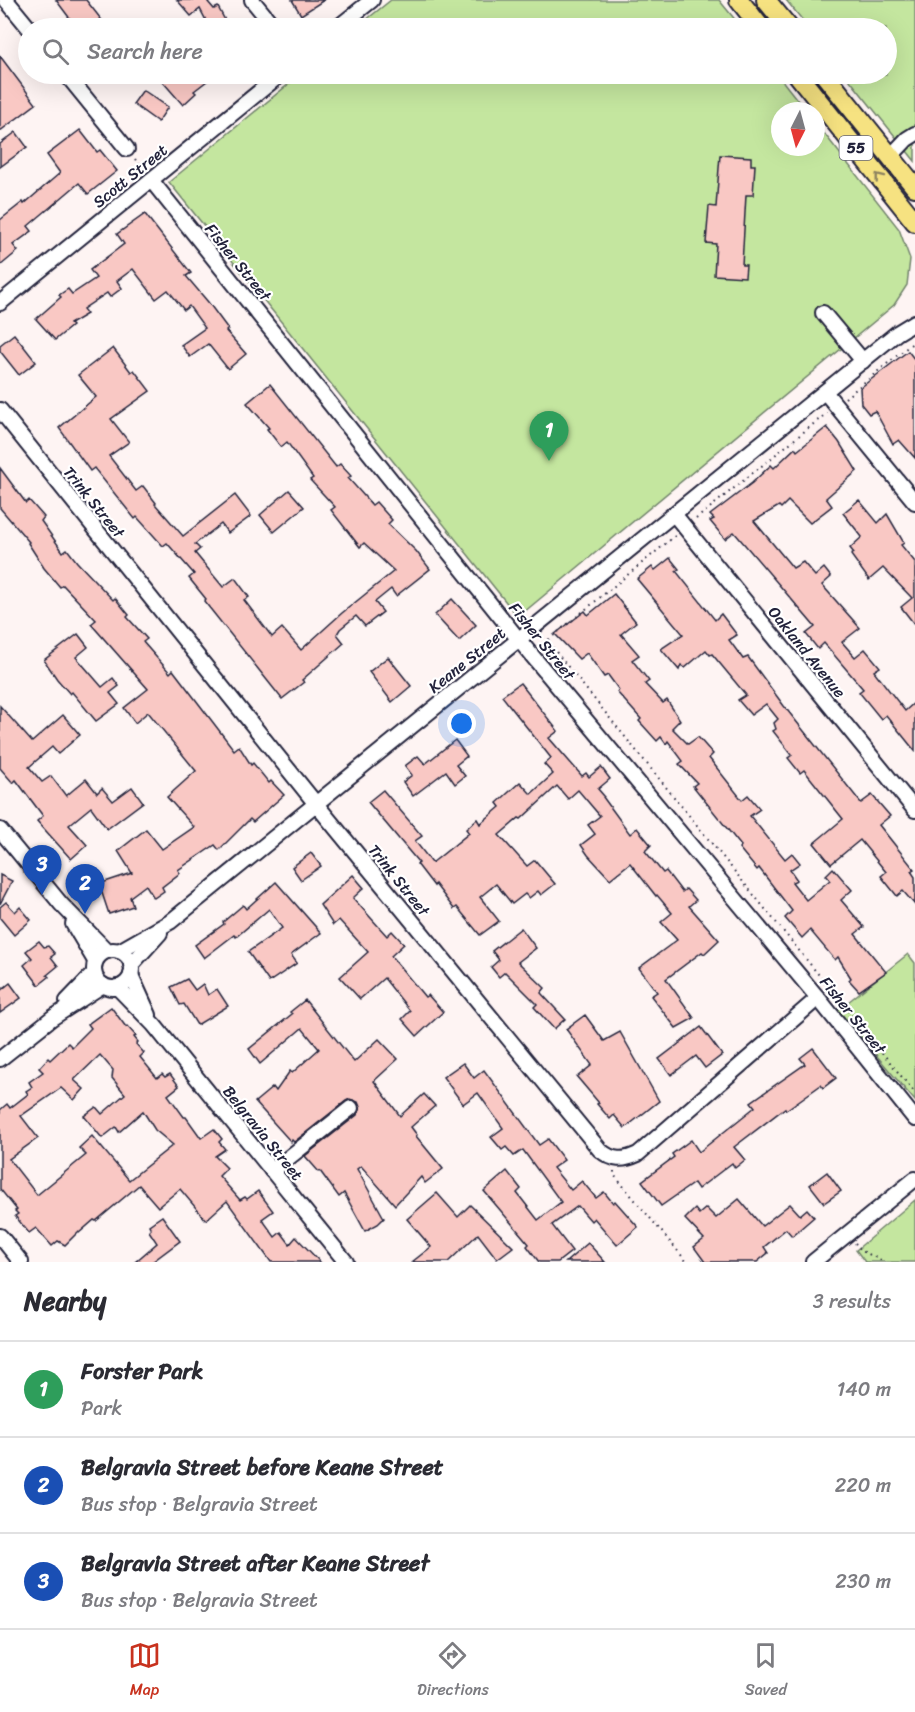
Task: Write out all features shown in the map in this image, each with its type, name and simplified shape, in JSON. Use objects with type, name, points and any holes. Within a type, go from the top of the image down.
[{"type":"main road","points":[[739,0],[753,18]]},
{"type":"main road","points":[[766,0],[781,18]]},
{"type":"main road","name":"55","points":[[805,84],[915,222]]},
{"type":"main road","name":"55","points":[[832,84],[915,187]]},
{"type":"street","points":[[6,0],[21,18]]},
{"type":"street","points":[[252,0],[267,18]]},
{"type":"street","points":[[350,18],[372,0]]},
{"type":"street","points":[[74,84],[128,149]]},
{"type":"street","name":"Scott Street","points":[[0,303],[269,84]]},
{"type":"street","points":[[890,157],[915,134]]},
{"type":"street","name":"Fisher Street","points":[[151,180],[519,640],[818,998],[915,1118]]},
{"type":"street","name":"Keane Street","points":[[897,333],[915,310]]},
{"type":"street","points":[[823,313],[863,361]]},
{"type":"street","name":"Keane Street","points":[[131,970],[170,922],[897,333],[915,322]]},
{"type":"street","points":[[825,392],[915,502]]},
{"type":"street","name":"Trink Street","points":[[0,410],[316,804],[600,1150],[617,1160]]},
{"type":"street","name":"Oakland Avenue","points":[[674,514],[915,810]]},
{"type":"street","points":[[0,830],[61,904],[113,951],[127,957],[131,970],[125,983],[110,986],[52,1018],[0,1059]]},
{"type":"street","points":[[61,904],[95,967],[110,986]]},
{"type":"street","name":"Keane Street","points":[[113,951],[170,922]]},
{"type":"street","points":[[52,1018],[95,967],[100,955],[113,951]]},
{"type":"street","name":"Belgravia Street","points":[[131,970],[154,1025]]},
{"type":"street","name":"Belgravia Street","points":[[110,986],[154,1025],[346,1262]]},
{"type":"street","points":[[617,1160],[638,1154],[818,998]]},
{"type":"street","points":[[272,1171],[351,1108]]},
{"type":"street","points":[[813,1262],[915,1179]]},
{"type":"street","points":[[0,1236],[21,1262]]},
{"type":"path","points":[[128,149],[151,180]]},
{"type":"path","points":[[915,341],[547,640],[915,1093]]},
{"type":"path","points":[[617,1160],[614,1175],[687,1262]]},
{"type":"path","points":[[848,1234],[862,1251],[885,1262]]},
{"type":"green space","points":[[391,0],[719,0],[734,18],[368,18]]},
{"type":"green space","points":[[786,0],[915,0],[915,161],[853,84],[897,84],[897,18],[801,18]]},
{"type":"green space","points":[[289,84],[785,84],[799,102],[771,102],[771,156],[825,156],[825,134],[899,229],[910,259],[907,285],[894,305],[518,617],[169,182]]},
{"type":"green space","points":[[908,954],[915,963],[915,1101],[838,1010]]},
{"type":"green space","points":[[915,1200],[915,1262],[865,1262],[856,1250]]},
{"type":"building","points":[[56,0],[86,0],[100,18],[70,18]]},
{"type":"building","points":[[177,0],[210,0],[208,2],[214,9],[218,7],[224,18],[205,18],[200,9],[191,16]]},
{"type":"building","points":[[292,0],[324,0],[301,15]]},
{"type":"building","points":[[0,56],[18,80],[18,84],[21,84],[36,104],[0,131]]},
{"type":"building","points":[[165,84],[203,84],[194,91],[196,93],[183,105]]},
{"type":"building","points":[[143,90],[168,107],[158,122],[133,104]]},
{"type":"building","points":[[80,130],[97,152],[100,150],[117,171],[88,194],[79,183],[28,226],[32,231],[13,245],[18,251],[0,266],[0,220],[23,202],[24,204],[60,173],[47,155]]},
{"type":"building","points":[[16,132],[27,147],[0,167],[0,144]]},
{"type":"building","points":[[720,155],[751,157],[751,165],[755,165],[753,195],[746,195],[742,265],[746,265],[745,277],[714,275],[716,244],[706,243],[709,206],[716,207]]},
{"type":"building","points":[[145,214],[191,273],[186,276],[228,329],[226,331],[246,354],[228,369],[208,344],[190,357],[181,345],[205,328],[189,306],[184,310],[168,290],[156,299],[133,269],[117,281],[122,288],[110,297],[107,293],[83,309],[87,314],[70,324],[72,326],[55,340],[36,319],[61,297],[59,295],[68,289],[72,294],[96,278],[90,270],[124,244],[117,234]]},
{"type":"building","points":[[14,334],[36,362],[19,375],[0,351],[0,345]]},
{"type":"building","points":[[113,348],[131,372],[134,370],[150,391],[111,419],[129,442],[109,456],[136,491],[143,486],[155,504],[183,536],[235,495],[251,516],[228,533],[221,524],[195,544],[200,549],[195,553],[223,587],[235,578],[249,597],[244,600],[272,637],[282,628],[301,650],[394,571],[364,543],[360,547],[331,510],[335,507],[310,480],[313,478],[287,442],[281,447],[267,429],[269,428],[247,403],[270,384],[336,467],[340,464],[351,476],[348,478],[372,505],[376,502],[392,520],[388,524],[416,551],[430,569],[396,596],[391,589],[375,602],[383,612],[365,626],[356,616],[340,629],[337,634],[344,643],[302,680],[304,682],[282,699],[204,601],[206,599],[189,578],[194,574],[167,543],[163,546],[137,517],[135,519],[94,468],[90,471],[59,428],[96,397],[78,375]]},
{"type":"building","points":[[908,351],[915,360],[915,458],[899,440],[893,444],[875,411],[869,414],[861,404],[860,388]]},
{"type":"building","points":[[827,427],[857,471],[826,498],[832,506],[810,523],[788,501],[781,508],[779,506],[754,521],[793,568],[803,562],[815,576],[824,568],[831,577],[822,585],[860,628],[842,642],[855,657],[865,649],[880,667],[874,671],[905,711],[915,702],[915,751],[886,715],[881,719],[859,692],[863,689],[824,643],[818,649],[806,634],[815,627],[734,532],[725,539],[710,521],[714,519],[710,515],[752,483],[771,465],[774,468],[795,448],[797,451]]},
{"type":"building","points":[[0,468],[26,503],[29,500],[44,517],[41,521],[63,552],[67,549],[113,600],[115,598],[129,615],[127,617],[147,639],[143,642],[170,673],[173,670],[234,750],[239,746],[251,765],[253,763],[269,783],[271,781],[284,795],[253,822],[250,819],[219,850],[215,845],[178,870],[180,873],[162,887],[164,891],[154,898],[146,885],[130,897],[133,906],[109,914],[99,884],[132,873],[118,851],[146,829],[162,849],[194,827],[167,797],[196,771],[148,712],[135,723],[124,708],[148,689],[91,624],[96,620],[63,585],[60,587],[44,568],[29,542],[0,508]]},
{"type":"building","points":[[289,490],[304,507],[274,532],[260,515]]},
{"type":"building","points":[[859,500],[878,523],[887,514],[904,543],[901,545],[915,562],[915,625],[901,607],[912,598],[883,568],[869,580],[851,555],[854,553],[850,548],[862,537],[843,513]]},
{"type":"building","points":[[670,558],[679,569],[676,571],[715,620],[721,614],[737,635],[729,640],[743,659],[748,657],[861,803],[872,795],[890,816],[879,825],[914,869],[911,871],[915,877],[915,905],[903,891],[897,896],[881,876],[886,872],[860,840],[831,864],[814,843],[843,819],[804,770],[800,773],[788,758],[792,755],[773,731],[776,729],[774,723],[778,719],[766,704],[751,715],[738,700],[746,695],[712,654],[710,655],[706,650],[685,668],[681,665],[679,670],[661,649],[683,634],[637,579],[652,567],[655,570]]},
{"type":"building","points":[[614,594],[636,622],[621,634],[639,655],[632,660],[649,681],[645,684],[663,703],[667,700],[680,720],[672,728],[688,744],[698,737],[713,754],[709,758],[742,800],[748,795],[760,809],[750,816],[785,859],[792,853],[800,863],[790,870],[797,880],[792,882],[806,900],[830,880],[826,875],[833,868],[852,890],[841,900],[864,927],[855,934],[886,972],[859,991],[849,980],[851,978],[838,957],[835,960],[810,930],[802,938],[785,918],[792,911],[759,868],[757,870],[739,848],[741,846],[693,786],[697,783],[679,764],[683,761],[668,741],[666,744],[661,737],[657,741],[617,692],[619,690],[608,675],[604,677],[587,653],[579,659],[555,634],[585,611],[588,615]]},
{"type":"building","points":[[452,599],[476,625],[459,641],[435,615]]},
{"type":"building","points":[[78,634],[88,647],[76,657],[102,687],[113,678],[119,686],[110,693],[119,704],[96,721],[72,692],[70,694],[57,679],[44,660]]},
{"type":"building","points":[[388,657],[411,686],[392,702],[369,672]]},
{"type":"building","points":[[520,683],[558,731],[549,738],[582,776],[586,773],[589,777],[601,767],[610,779],[598,789],[603,797],[630,834],[637,828],[651,845],[645,851],[663,873],[666,871],[682,892],[686,889],[696,900],[689,906],[719,940],[704,954],[702,952],[666,979],[694,1018],[676,1028],[651,996],[657,992],[639,968],[677,940],[661,922],[672,913],[630,863],[610,879],[588,855],[581,845],[595,834],[588,825],[600,816],[578,790],[568,799],[557,786],[521,819],[519,818],[499,835],[527,866],[535,860],[555,884],[541,895],[538,891],[529,898],[525,894],[512,904],[496,884],[480,897],[499,921],[480,935],[457,907],[454,909],[435,884],[434,886],[417,864],[419,863],[368,802],[383,790],[422,836],[415,841],[432,863],[469,833],[466,829],[477,819],[480,824],[500,807],[497,803],[520,782],[531,794],[553,774],[544,764],[551,758],[502,696]]},
{"type":"building","points":[[0,706],[32,742],[63,715],[80,735],[58,754],[52,747],[29,767],[42,782],[51,776],[66,796],[86,779],[97,793],[102,788],[113,801],[132,787],[143,802],[107,829],[91,807],[69,825],[87,845],[71,859],[37,821],[43,816],[16,780],[13,783],[0,768]]},
{"type":"building","points":[[455,740],[467,756],[456,765],[465,776],[455,784],[446,771],[413,796],[403,782],[412,775],[405,766],[418,756],[425,764]]},
{"type":"building","points":[[311,853],[321,866],[301,880],[292,867]]},
{"type":"building","points":[[0,875],[12,881],[0,904]]},
{"type":"building","points":[[353,875],[364,888],[353,898],[387,936],[392,931],[404,944],[391,956],[425,997],[428,995],[443,1012],[417,1036],[402,1019],[410,1011],[384,978],[360,999],[340,977],[368,952],[339,920],[333,925],[320,905]]},
{"type":"building","points":[[276,882],[321,933],[291,955],[297,963],[269,982],[248,952],[282,928],[269,909],[236,937],[234,935],[204,958],[195,945],[224,924],[223,922],[243,905],[246,909]]},
{"type":"building","points":[[6,902],[15,912],[20,907],[31,920],[14,935],[0,918],[0,907]]},
{"type":"building","points":[[521,928],[536,948],[518,962],[545,988],[541,993],[565,1019],[554,1029],[534,1007],[537,1004],[505,972],[499,977],[491,967],[499,960],[492,951]]},
{"type":"building","points":[[39,941],[55,954],[51,957],[58,966],[39,985],[24,965],[32,958],[26,951]]},
{"type":"building","points":[[187,979],[195,990],[203,984],[208,995],[217,989],[228,1006],[197,1025],[184,1004],[180,1005],[171,987]]},
{"type":"building","points":[[10,983],[21,998],[0,1013],[0,991]]},
{"type":"building","points":[[305,1000],[354,1062],[379,1039],[398,1059],[374,1081],[400,1116],[424,1094],[435,1106],[411,1127],[443,1169],[425,1183],[421,1177],[395,1205],[361,1166],[357,1169],[384,1218],[365,1231],[344,1193],[339,1197],[320,1171],[305,1156],[357,1115],[360,1107],[358,1102],[350,1099],[346,1101],[291,1142],[255,1102],[273,1087],[276,1091],[290,1071],[292,1073],[319,1049],[302,1028],[260,1064],[249,1049],[292,1014],[290,1012]]},
{"type":"building","points":[[111,1007],[136,1036],[134,1037],[138,1042],[136,1044],[144,1053],[140,1057],[157,1078],[162,1074],[165,1077],[170,1074],[179,1086],[168,1095],[201,1138],[214,1129],[222,1139],[219,1142],[225,1149],[215,1156],[227,1168],[219,1176],[240,1200],[245,1197],[247,1199],[258,1191],[273,1211],[262,1219],[275,1237],[281,1232],[290,1244],[296,1237],[320,1262],[271,1262],[227,1201],[206,1220],[180,1189],[158,1207],[139,1185],[96,1221],[94,1220],[78,1232],[65,1245],[58,1241],[52,1246],[36,1228],[29,1233],[15,1216],[18,1214],[15,1211],[17,1210],[0,1189],[0,1110],[7,1104],[10,1108],[28,1094],[26,1091],[32,1087],[29,1082],[43,1072],[39,1068],[68,1043],[72,1047],[91,1028],[88,1024]],"holes":[[[100,1055],[113,1070],[112,1078],[125,1094],[102,1114],[96,1107],[84,1116],[102,1138],[116,1127],[119,1132],[143,1111],[155,1130],[173,1145],[129,1180],[92,1136],[79,1148],[86,1155],[37,1195],[9,1159],[38,1138],[21,1116],[61,1088],[74,1100],[84,1089],[74,1080]]]},
{"type":"building","points":[[585,1015],[604,1041],[620,1032],[659,1101],[625,1128],[614,1115],[610,1119],[577,1077],[592,1065],[566,1029]]},
{"type":"building","points":[[701,1027],[722,1055],[705,1068],[696,1056],[671,1075],[659,1059]]},
{"type":"building","points":[[813,1048],[836,1078],[823,1088],[821,1085],[786,1110],[785,1108],[734,1147],[745,1160],[735,1168],[732,1163],[698,1189],[694,1183],[661,1206],[642,1181],[674,1157],[672,1154],[691,1140],[699,1152],[755,1107],[751,1102],[805,1064],[800,1058]]},
{"type":"building","points":[[463,1063],[474,1078],[484,1070],[539,1145],[548,1139],[564,1160],[553,1168],[571,1190],[582,1181],[596,1198],[604,1192],[638,1227],[617,1245],[594,1218],[591,1221],[578,1206],[552,1225],[572,1251],[558,1262],[539,1262],[527,1246],[529,1244],[484,1191],[507,1171],[521,1189],[517,1193],[538,1220],[561,1202],[523,1150],[514,1156],[506,1147],[502,1150],[491,1137],[503,1128],[478,1093],[463,1104],[443,1077]]},
{"type":"building","points":[[827,1172],[841,1191],[824,1203],[810,1185]]},
{"type":"building","points":[[437,1193],[458,1217],[470,1205],[513,1247],[497,1259],[478,1234],[448,1262],[412,1262],[431,1247],[407,1219]]},
{"type":"building","points":[[739,1199],[762,1226],[790,1204],[800,1215],[807,1209],[814,1217],[792,1236],[786,1229],[764,1247],[768,1253],[757,1262],[705,1262],[694,1247],[704,1239],[685,1219],[695,1209],[699,1214],[706,1208],[716,1218]]},
{"type":"building","points":[[162,1216],[180,1241],[152,1262],[135,1262],[157,1243],[149,1231],[151,1229],[149,1225]]},
{"type":"building","points":[[588,1243],[605,1262],[566,1262]]},
{"type":"place","name":"Forster Park","points":[[549,461]]},
{"type":"place","name":"Belgravia Street after Keane Street","points":[[42,895]]},
{"type":"place","name":"Belgravia Street before Keane Street","points":[[85,914]]}]
